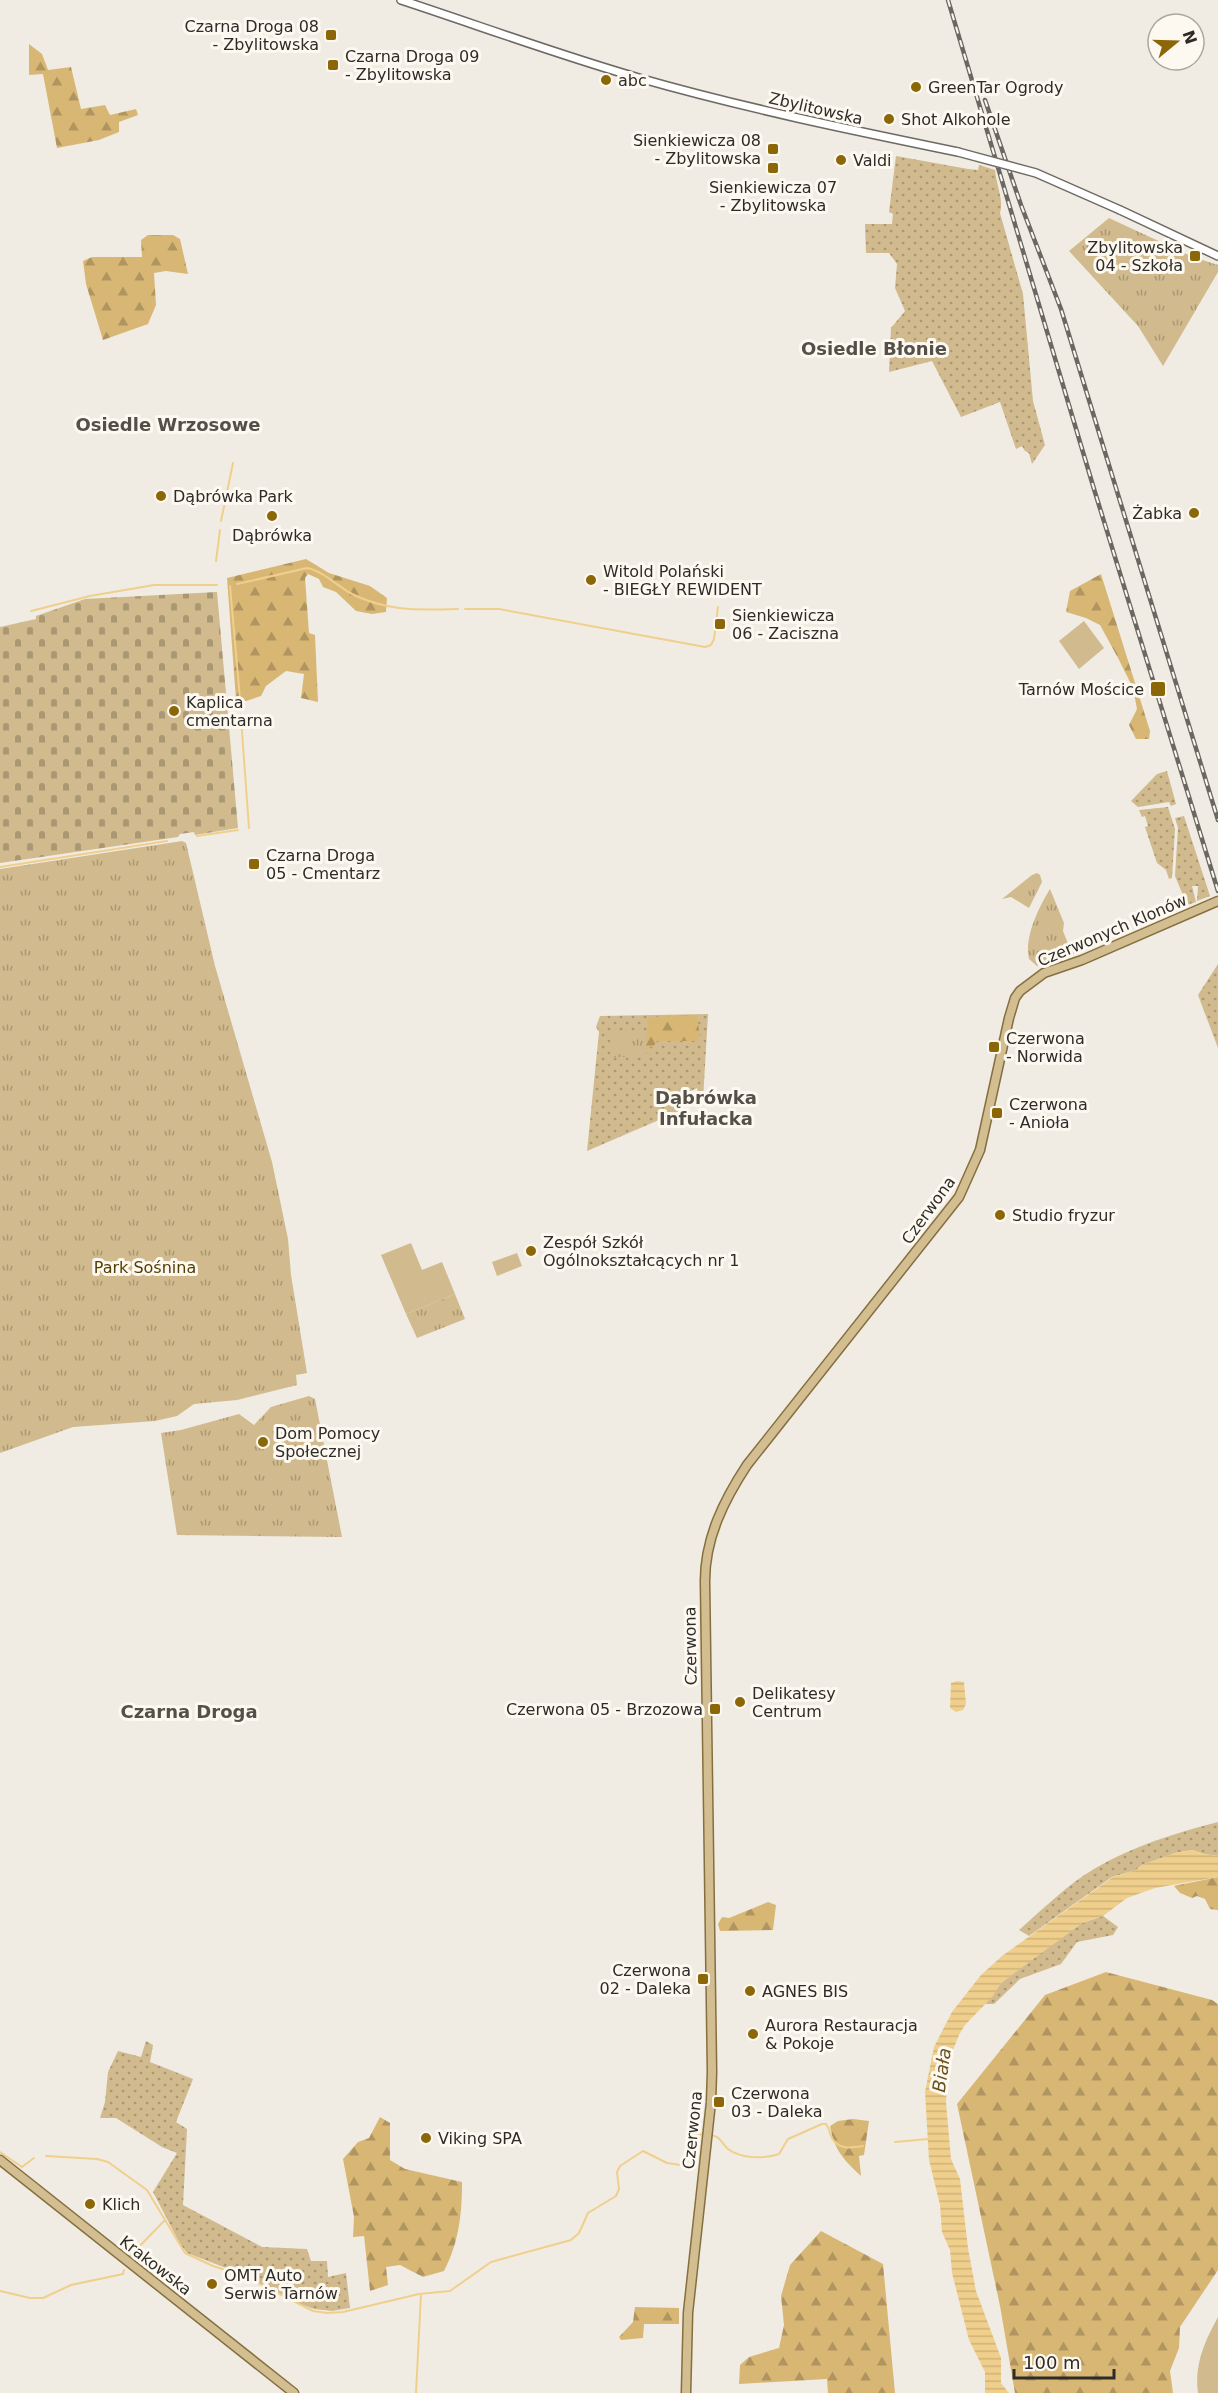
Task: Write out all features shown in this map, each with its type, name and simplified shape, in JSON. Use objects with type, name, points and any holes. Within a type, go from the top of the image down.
[{"type":"main road","name":"Czerwonych Klonów","points":[[1020,991],[1044,973],[1082,960],[1218,901]]},
{"type":"main road","name":"Czerwona","points":[[686,2393],[688,2306],[708,2124],[712,2054],[705,1620],[707,1551],[727,1497],[747,1465],[959,1197],[980,1150],[1009,1018],[1015,998],[1020,991]]},
{"type":"main road","name":"Krakowska","points":[[0,2160],[294,2393]]},
{"type":"street","name":"Zbylitowska","points":[[401,0],[671,87],[800,120],[958,152],[1036,173],[1218,256]]},
{"type":"green space","points":[[29,44],[42,54],[48,70],[71,67],[81,109],[105,105],[110,115],[136,109],[138,115],[119,122],[119,132],[99,140],[57,148],[43,74],[29,75]]},
{"type":"green space","points":[[896,156],[968,169],[978,170],[979,165],[995,170],[1000,197],[1000,213],[1023,294],[1033,401],[1045,445],[1032,464],[1029,453],[1022,446],[1016,449],[1000,402],[961,417],[932,361],[889,372],[891,328],[905,311],[895,288],[897,264],[889,253],[866,253],[865,224],[892,224],[893,214],[889,212]]},
{"type":"green space","points":[[1109,218],[1193,257],[1218,265],[1218,272],[1163,366],[1138,326],[1069,251]]},
{"type":"green space","points":[[148,235],[173,235],[180,239],[188,274],[166,271],[154,273],[156,305],[148,324],[103,340],[86,284],[83,261],[92,257],[142,257],[141,240]]},
{"type":"green space","points":[[306,559],[329,573],[370,586],[387,598],[386,612],[372,614],[356,611],[336,592],[323,587],[319,579],[308,574],[305,578],[309,633],[315,635],[318,702],[301,698],[304,674],[286,671],[266,686],[261,696],[246,701],[236,700],[227,578]]},
{"type":"green space","points":[[1101,574],[1150,731],[1149,739],[1136,739],[1129,725],[1137,709],[1133,688],[1100,625],[1066,612],[1070,591]]},
{"type":"green space","points":[[217,592],[238,828],[195,835],[194,832],[180,834],[178,837],[0,863],[0,627],[36,619],[36,616],[85,599]]},
{"type":"green space","points":[[1084,621],[1104,648],[1079,669],[1059,641]]},
{"type":"green space","points":[[1167,771],[1176,804],[1171,806],[1169,802],[1138,807],[1131,801],[1157,774]]},
{"type":"green space","points":[[1168,807],[1175,829],[1172,878],[1169,879],[1166,870],[1157,863],[1145,827],[1148,826],[1145,816],[1142,817],[1139,810]]},
{"type":"green space","points":[[1184,816],[1210,896],[1197,901],[1198,886],[1192,886],[1196,902],[1187,905],[1175,876],[1178,828],[1175,818]]},
{"type":"green space","name":"Park Sośnina","points":[[182,841],[186,843],[215,966],[272,1162],[288,1239],[291,1275],[307,1373],[296,1375],[297,1385],[237,1400],[194,1404],[177,1416],[155,1421],[73,1427],[0,1453],[0,869]]},
{"type":"green space","points":[[1037,873],[1042,882],[1029,908],[1011,897],[1002,899],[1032,875]]},
{"type":"green space","points":[[1050,889],[1064,923],[1063,931],[1069,946],[1075,945],[1079,952],[1037,966],[1029,959],[1029,941],[1037,913]]},
{"type":"green space","points":[[1218,964],[1218,1048],[1198,995]]},
{"type":"green space","points":[[708,1014],[703,1100],[700,1101],[697,1088],[677,1097],[682,1110],[587,1151],[599,1032],[596,1027],[600,1016]]},
{"type":"green space","points":[[697,1015],[700,1036],[696,1041],[657,1041],[653,1047],[646,1047],[648,1017]]},
{"type":"green space","points":[[610,1032],[646,1032],[646,1057],[610,1057]]},
{"type":"green space","points":[[411,1243],[422,1270],[442,1262],[455,1294],[406,1314],[381,1255]]},
{"type":"green space","points":[[517,1253],[522,1266],[497,1276],[492,1262]]},
{"type":"green space","points":[[455,1294],[465,1319],[417,1338],[406,1314]]},
{"type":"green space","points":[[309,1396],[315,1399],[342,1537],[177,1535],[161,1433],[181,1430],[239,1414],[254,1425],[271,1407]]},
{"type":"green space","points":[[1218,1822],[1218,1856],[1192,1850],[1175,1853],[1142,1865],[1136,1870],[1112,1877],[1029,1936],[1019,1930],[1074,1882],[1094,1869],[1154,1841]]},
{"type":"green space","points":[[1218,1877],[1218,1910],[1210,1909],[1205,1899],[1197,1896],[1192,1898],[1180,1893],[1174,1886]]},
{"type":"green space","points":[[768,1902],[776,1905],[773,1930],[720,1931],[718,1924],[722,1917],[729,1918]]},
{"type":"green space","points":[[1103,1916],[1118,1927],[1113,1935],[1077,1942],[1061,1964],[1020,1979],[994,2004],[985,2004],[1001,1983],[1031,1960],[1082,1923]]},
{"type":"green space","points":[[1106,1972],[1212,2000],[1218,2004],[1218,2270],[1180,2327],[1179,2348],[1170,2371],[1173,2393],[1015,2393],[1000,2306],[957,2104],[1045,1995]]},
{"type":"green space","points":[[146,2041],[153,2045],[150,2062],[193,2079],[176,2122],[187,2129],[183,2205],[262,2247],[307,2249],[311,2261],[327,2261],[328,2277],[346,2273],[350,2308],[332,2311],[314,2309],[300,2304],[239,2273],[187,2253],[180,2244],[153,2192],[177,2153],[162,2147],[116,2118],[100,2118],[105,2102],[108,2072],[118,2051],[141,2057]]},
{"type":"green space","points":[[380,2117],[390,2123],[390,2160],[405,2169],[462,2182],[461,2205],[459,2228],[444,2271],[423,2277],[400,2265],[386,2267],[388,2285],[370,2291],[364,2236],[353,2237],[354,2217],[343,2159],[358,2142],[369,2138]]},
{"type":"green space","points":[[853,2119],[869,2121],[864,2155],[859,2156],[861,2176],[841,2154],[834,2142],[830,2126],[838,2121]]},
{"type":"green space","points":[[821,2231],[883,2264],[895,2393],[828,2393],[827,2379],[739,2384],[740,2365],[749,2357],[779,2348],[784,2325],[781,2296],[790,2265]]},
{"type":"green space","points":[[635,2307],[679,2308],[679,2324],[644,2324],[643,2338],[621,2340],[619,2337],[633,2322]]},
{"type":"green space","points":[[1218,2317],[1218,2393],[1198,2393],[1199,2363]]},
{"type":"water","points":[[964,1682],[966,1704],[963,1710],[956,1712],[950,1708],[951,1683]]},
{"type":"water","name":"Biała","points":[[1193,1850],[1218,1856],[1218,1877],[1155,1888],[1127,1898],[1103,1916],[1082,1923],[1001,1983],[993,1996],[965,2025],[949,2060],[946,2102],[951,2159],[960,2179],[968,2248],[976,2291],[1001,2358],[1001,2383],[1009,2393],[985,2393],[985,2372],[969,2340],[952,2273],[950,2250],[942,2232],[940,2205],[929,2160],[925,2092],[934,2047],[952,2012],[981,1975],[1002,1956],[1113,1877],[1175,1853]]},
{"type":"waterway","points":[[221,521],[233,463]]},
{"type":"waterway","points":[[216,561],[220,530]]},
{"type":"waterway","points":[[237,584],[307,568],[324,575],[352,594],[379,604],[404,609],[458,609]]},
{"type":"waterway","points":[[31,611],[90,596],[154,585],[217,585]]},
{"type":"waterway","points":[[230,586],[240,699]]},
{"type":"waterway","points":[[465,609],[499,609],[705,647],[711,645],[714,639],[718,607]]},
{"type":"waterway","points":[[241,718],[249,828]]},
{"type":"waterway","points":[[197,836],[238,830]]},
{"type":"waterway","points":[[0,867],[167,841]]},
{"type":"waterway","points":[[710,2135],[739,2155],[767,2157],[779,2154],[788,2139],[826,2124],[838,2145],[850,2148],[863,2146]]},
{"type":"waterway","points":[[46,2156],[97,2159],[108,2162],[147,2190],[185,2253],[213,2266],[244,2276],[313,2311],[327,2313],[343,2312],[419,2294],[450,2291],[491,2262],[571,2240],[579,2233],[588,2213],[616,2196],[619,2189],[617,2172],[620,2166],[643,2151],[667,2163],[681,2165],[687,2159],[694,2135],[705,2134]]},
{"type":"waterway","points":[[895,2142],[928,2139]]},
{"type":"waterway","points":[[0,2152],[22,2167],[34,2158]]},
{"type":"waterway","points":[[131,2255],[165,2220]]},
{"type":"waterway","points":[[0,2291],[30,2298],[43,2298],[71,2285],[123,2274],[124,2270]]},
{"type":"waterway","points":[[416,2393],[421,2294]]},
{"type":"railway","points":[[948,0],[1094,489],[1218,891]]},
{"type":"railway","points":[[985,100],[1021,205],[1061,309],[1218,820]]},
{"type":"place","name":"Czarna Droga 08 - Zbylitowska","points":[[331,35]]},
{"type":"place","name":"Czarna Droga 09 - Zbylitowska","points":[[333,65]]},
{"type":"place","name":"abc","points":[[606,80]]},
{"type":"place","name":"GreenTar Ogrody","points":[[916,87]]},
{"type":"place","name":"Shot Alkohole","points":[[889,119]]},
{"type":"place","name":"Sienkiewicza 08 - Zbylitowska","points":[[773,149]]},
{"type":"place","name":"Valdi","points":[[841,160]]},
{"type":"place","name":"Sienkiewicza 07 - Zbylitowska","points":[[773,168]]},
{"type":"place","name":"Zbylitowska 04 - Szkoła","points":[[1195,256]]},
{"type":"place","name":"Dąbrówka Park","points":[[161,496]]},
{"type":"place","name":"Żabka","points":[[1194,513]]},
{"type":"place","name":"Dąbrówka","points":[[272,516]]},
{"type":"place","name":"Witold Polański - BIEGŁY REWIDENT","points":[[591,580]]},
{"type":"place","name":"Sienkiewicza 06 - Zaciszna","points":[[720,624]]},
{"type":"place","name":"Tarnów Mościce","points":[[1158,689]]},
{"type":"place","name":"Kaplica cmentarna","points":[[174,711]]},
{"type":"place","name":"Czarna Droga 05 - Cmentarz","points":[[254,864]]},
{"type":"place","name":"Czerwona - Norwida","points":[[994,1047]]},
{"type":"place","name":"Czerwona - Anioła","points":[[997,1113]]},
{"type":"place","name":"Studio fryzur","points":[[1000,1215]]},
{"type":"place","name":"Zespół Szkół Ogólnokształcących nr 1","points":[[531,1251]]},
{"type":"place","name":"Dom Pomocy Społecznej","points":[[263,1442]]},
{"type":"place","name":"Delikatesy Centrum","points":[[740,1702]]},
{"type":"place","name":"Czerwona 05 - Brzozowa","points":[[715,1709]]},
{"type":"place","name":"Czerwona 02 - Daleka","points":[[703,1979]]},
{"type":"place","name":"AGNES BIS","points":[[750,1991]]},
{"type":"place","name":"Aurora Restauracja & Pokoje","points":[[753,2034]]},
{"type":"place","name":"Czerwona 03 - Daleka","points":[[719,2102]]},
{"type":"place","name":"Viking SPA","points":[[426,2138]]},
{"type":"place","name":"Klich","points":[[90,2204]]},
{"type":"place","name":"OMT Auto Serwis Tarnów","points":[[212,2284]]},
{"type":"district","name":"Osiedle Błonie","points":[[874,349]]},
{"type":"district","name":"Osiedle Wrzosowe","points":[[168,425]]},
{"type":"district","name":"Dąbrówka Infułacka","points":[[706,1108]]},
{"type":"district","name":"Czarna Droga","points":[[189,1712]]}]
